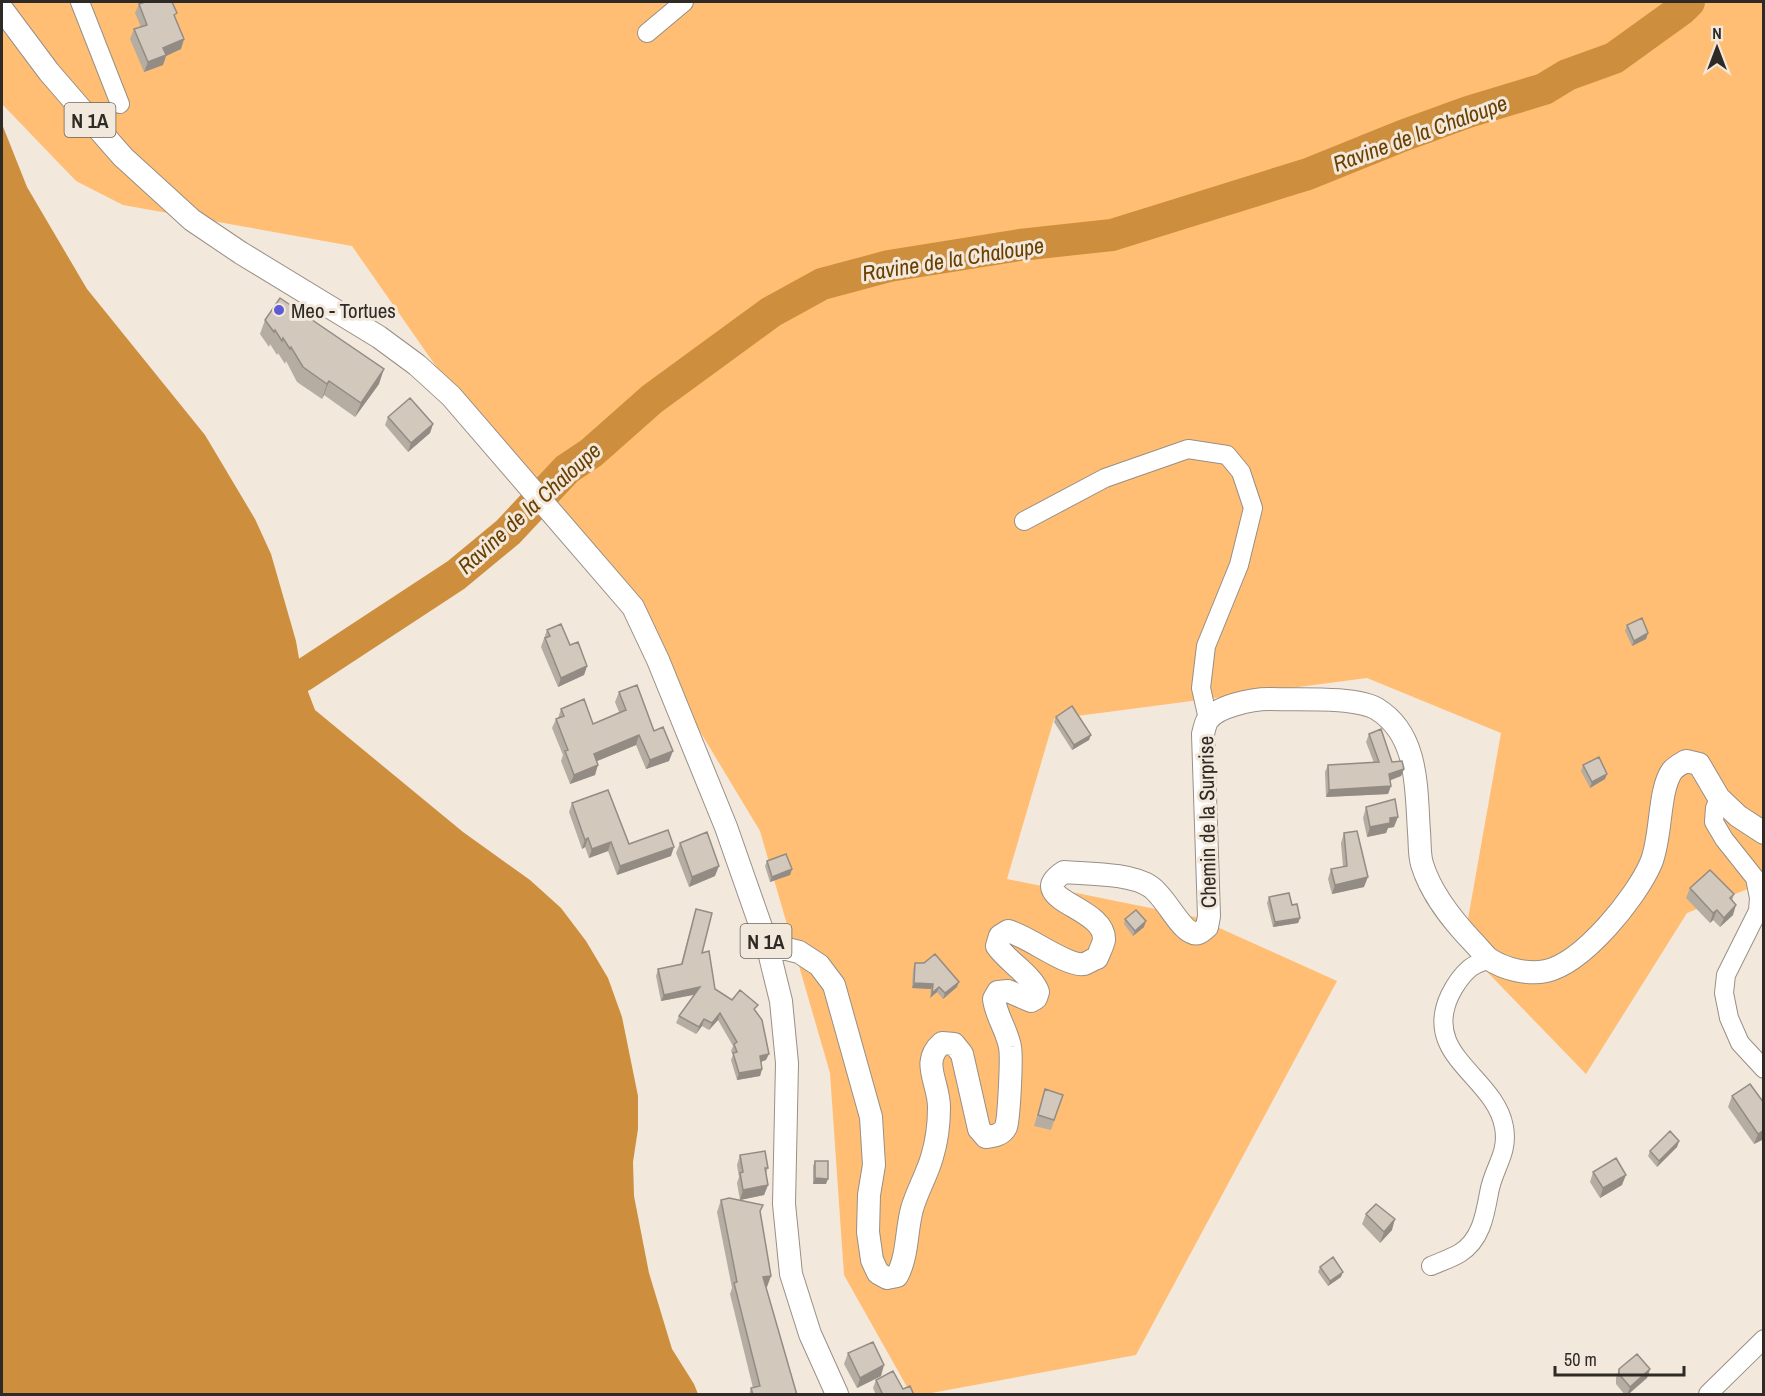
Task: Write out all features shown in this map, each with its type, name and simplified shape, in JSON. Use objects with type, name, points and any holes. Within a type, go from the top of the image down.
[{"type":"main road","name":"N 1A","points":[[2,9],[49,72],[123,157],[192,220],[241,253],[379,337],[417,365],[451,396],[633,607],[658,660],[726,827],[767,944],[781,1001],[787,1064],[784,1204],[791,1274],[810,1334],[837,1395]]},
{"type":"main road","name":"Chemin de la Surprise","points":[[767,944],[799,952],[819,965],[834,986],[871,1117],[874,1165],[868,1232],[872,1260],[878,1274],[887,1278],[897,1276],[903,1265],[912,1209],[932,1157],[938,1128],[939,1103],[930,1061],[934,1050],[942,1042],[954,1044],[962,1054],[979,1129],[986,1137],[997,1136],[1006,1127],[1012,1062],[1010,1046],[995,1008],[994,999],[998,992],[1008,991],[1032,1001],[1038,992],[997,946],[1000,936],[1008,931],[1020,934],[1067,961],[1082,964],[1097,958],[1104,940],[1100,924],[1086,912],[1064,902],[1054,894],[1052,886],[1055,878],[1064,872],[1136,880],[1152,887],[1186,929],[1192,933],[1200,933],[1208,927],[1203,734],[1208,720],[1226,707],[1261,699],[1362,703],[1376,709],[1389,719],[1402,735],[1412,759],[1421,862],[1433,891],[1458,926],[1489,959],[1517,971],[1545,971],[1572,960],[1606,929],[1651,864],[1659,834],[1666,783],[1673,769],[1686,761],[1700,764],[1719,798],[1738,816],[1764,833]]},
{"type":"street","points":[[80,2],[120,104]]},
{"type":"street","points":[[647,33],[684,2]]},
{"type":"street","points":[[1024,521],[1105,478],[1188,449],[1227,455],[1241,472],[1253,508],[1239,565],[1206,646],[1201,688],[1208,720]]},
{"type":"street","points":[[1719,798],[1715,808],[1714,822],[1724,839],[1755,878],[1759,898],[1758,911],[1726,975],[1724,993],[1729,1018],[1740,1043],[1764,1069]]},
{"type":"street","points":[[1431,1266],[1462,1252],[1479,1233],[1490,1187],[1506,1145],[1504,1126],[1498,1107],[1488,1092],[1469,1074],[1446,1039],[1443,1011],[1452,992],[1469,969],[1489,959]]},
{"type":"street","points":[[1708,1395],[1764,1339]]},
{"type":"shaded area","points":[[2,2],[1763,2],[1763,883],[1687,913],[1586,1074],[1463,947],[1501,733],[1367,678],[1054,719],[1007,879],[1195,917],[1337,981],[1136,1355],[926,1394],[911,1394],[844,1275],[830,1073],[760,831],[625,607],[440,372],[352,246],[123,205],[76,181],[2,104]]},
{"type":"shaded area","points":[[2,124],[27,187],[87,289],[205,435],[255,519],[271,554],[296,641],[302,676],[315,710],[463,832],[530,880],[561,908],[586,941],[608,978],[622,1017],[638,1096],[638,1129],[633,1162],[634,1196],[649,1273],[672,1349],[698,1394],[2,1394]]},
{"type":"building","points":[[172,2],[177,13],[174,15],[184,39],[163,48],[166,55],[148,62],[134,29],[147,25],[139,4]]},
{"type":"building","points":[[280,298],[384,369],[361,403],[329,381],[327,384],[303,367],[291,347],[290,349],[283,338],[282,341],[275,330],[274,332],[265,320]]},
{"type":"building","points":[[410,398],[433,424],[411,443],[388,417]]},
{"type":"building","points":[[1642,618],[1648,633],[1634,641],[1627,625]]},
{"type":"building","points":[[561,624],[570,645],[578,642],[587,666],[561,678],[545,638],[550,636],[547,630]]},
{"type":"building","points":[[637,685],[654,731],[663,727],[673,751],[650,760],[639,735],[594,754],[598,765],[574,775],[565,751],[568,750],[556,719],[564,716],[561,709],[584,699],[593,724],[626,710],[619,692]]},
{"type":"building","points":[[1072,706],[1091,735],[1074,745],[1056,717]]},
{"type":"building","points":[[1381,729],[1392,762],[1402,761],[1404,769],[1389,774],[1391,786],[1329,790],[1328,765],[1379,762],[1369,734]]},
{"type":"building","points":[[1599,757],[1607,774],[1592,782],[1583,765]]},
{"type":"building","points":[[608,790],[629,844],[668,830],[674,847],[620,866],[611,842],[592,849],[588,838],[585,840],[572,803]]},
{"type":"building","points":[[1395,799],[1398,817],[1390,818],[1390,823],[1370,827],[1366,807]]},
{"type":"building","points":[[1357,831],[1368,877],[1335,885],[1331,869],[1347,866],[1344,833]]},
{"type":"building","points":[[707,832],[719,866],[692,877],[680,843]]},
{"type":"building","points":[[786,854],[792,869],[772,877],[767,861]]},
{"type":"building","points":[[1710,870],[1734,894],[1730,898],[1736,905],[1724,918],[1717,910],[1713,913],[1690,888]]},
{"type":"building","points":[[1289,893],[1292,905],[1297,904],[1300,918],[1275,922],[1269,897]]},
{"type":"building","points":[[696,909],[712,913],[702,953],[709,951],[715,989],[732,1000],[740,990],[758,1005],[754,1009],[762,1020],[769,1054],[760,1056],[762,1069],[739,1073],[733,1053],[737,1052],[734,1044],[737,1042],[720,1013],[712,1023],[704,1019],[699,1027],[679,1016],[700,987],[664,995],[658,969],[682,964]]},
{"type":"building","points":[[1136,910],[1146,921],[1135,931],[1125,919]]},
{"type":"building","points":[[935,954],[959,982],[945,993],[939,987],[932,993],[933,984],[914,983],[915,963],[924,963]]},
{"type":"building","points":[[1750,1084],[1764,1103],[1764,1130],[1758,1134],[1732,1096]]},
{"type":"building","points":[[1045,1089],[1063,1095],[1054,1120],[1038,1115]]},
{"type":"building","points":[[1670,1131],[1679,1141],[1659,1161],[1650,1151]]},
{"type":"building","points":[[765,1151],[768,1185],[743,1190],[740,1155]]},
{"type":"building","points":[[1616,1158],[1626,1175],[1603,1188],[1593,1172]]},
{"type":"building","points":[[815,1161],[828,1161],[828,1179],[815,1178]]},
{"type":"building","points":[[729,1198],[763,1205],[760,1211],[771,1276],[763,1277],[797,1395],[753,1395],[751,1388],[760,1386],[734,1283],[737,1282],[721,1200]]},
{"type":"building","points":[[1376,1204],[1395,1219],[1384,1232],[1366,1214]]},
{"type":"building","points":[[1333,1257],[1343,1272],[1330,1281],[1320,1267]]},
{"type":"building","points":[[873,1342],[884,1365],[860,1378],[848,1353]]},
{"type":"building","points":[[1637,1354],[1650,1369],[1630,1387],[1619,1374],[1619,1369]]},
{"type":"building","points":[[893,1371],[903,1389],[910,1386],[914,1395],[883,1395],[876,1380]]},
{"type":"waterway","name":"Ravine de la Chaloupe","points":[[302,676],[456,575],[508,532],[567,469],[591,453],[652,399],[771,312],[822,284],[889,266],[1020,245],[1112,235],[1308,174],[1468,112],[1544,89],[1567,75],[1614,58],[1689,2]]},
{"type":"place","name":"Meo - Tortues","points":[[279,310]]}]
